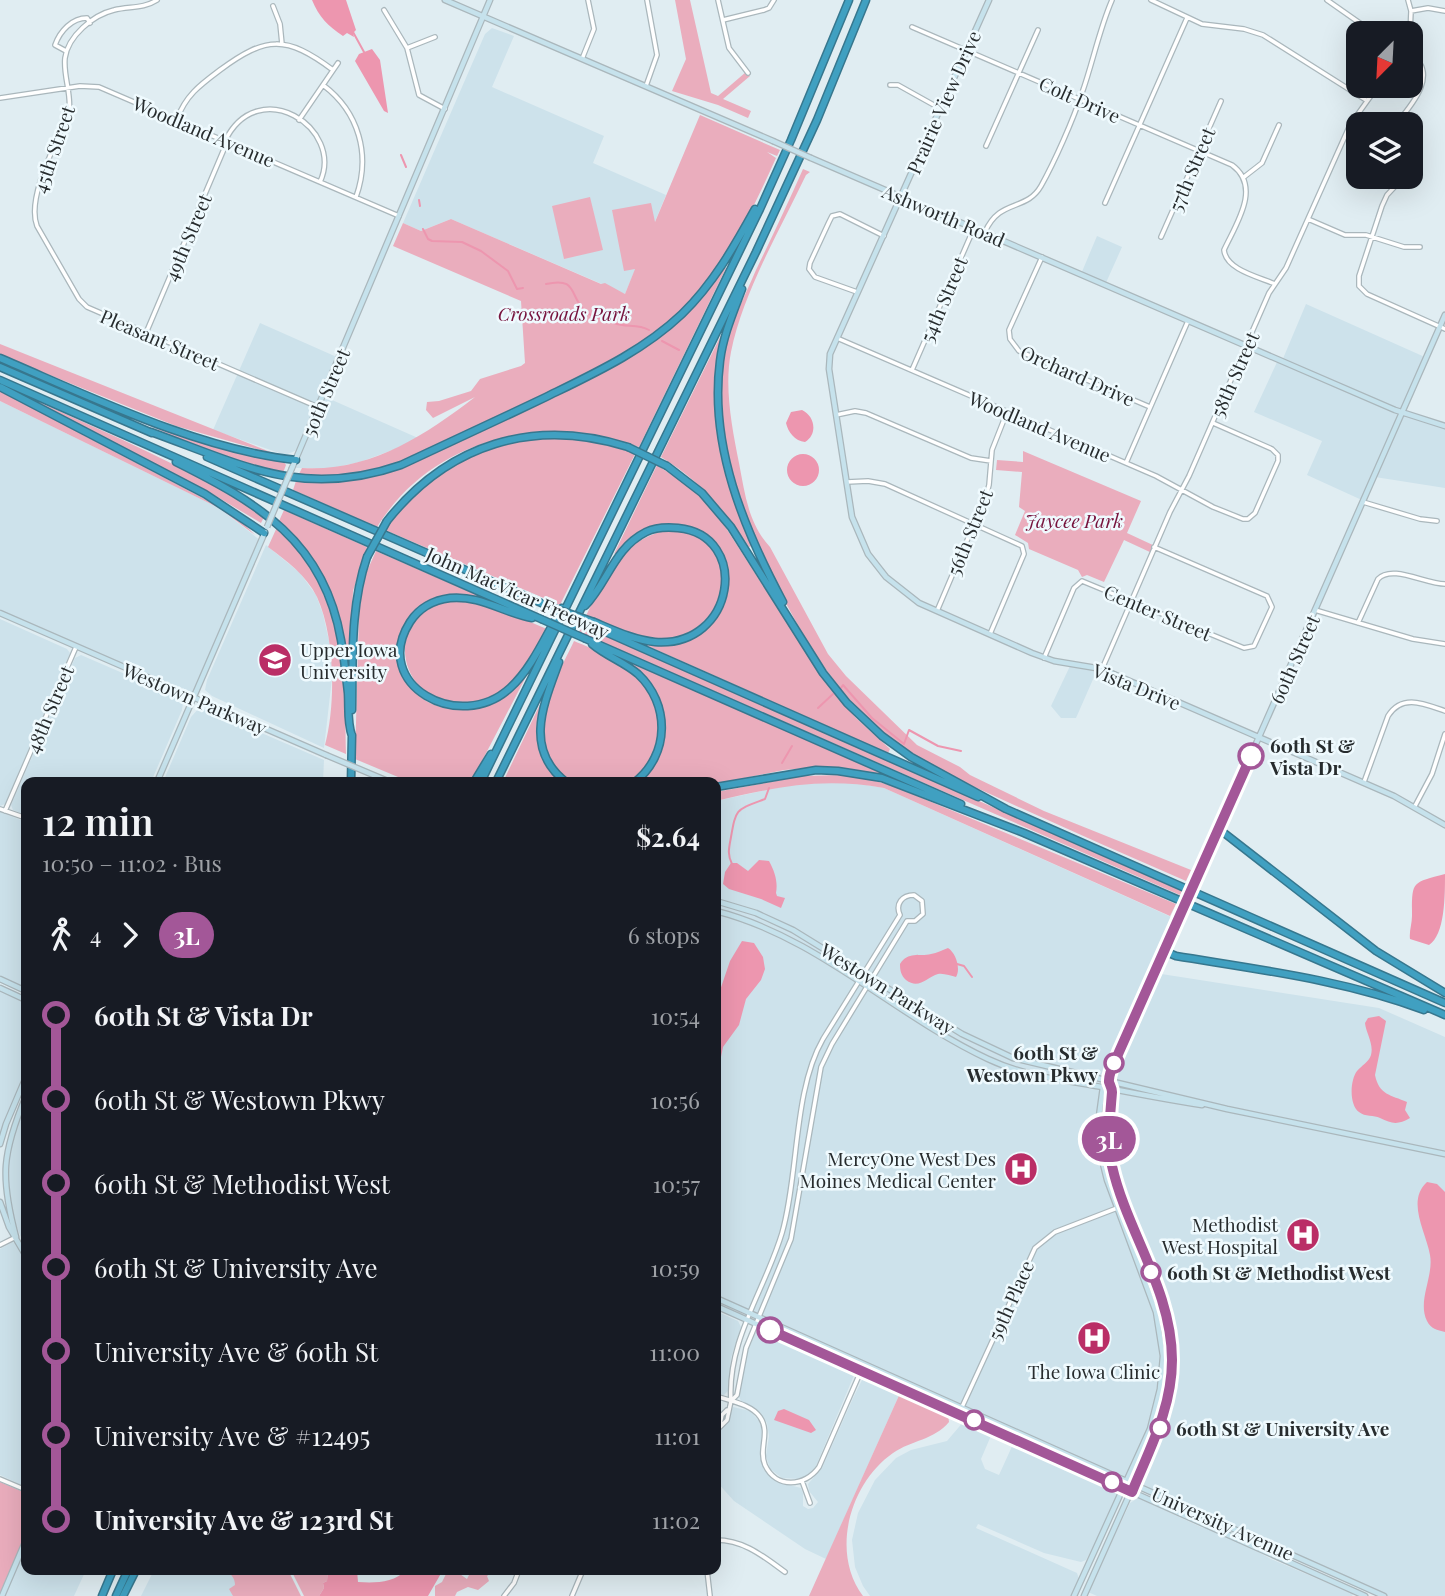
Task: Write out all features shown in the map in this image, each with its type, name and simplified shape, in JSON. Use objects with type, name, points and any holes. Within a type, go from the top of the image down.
[{"type":"highway","points":[[483,777],[781,162],[849,0]]},
{"type":"highway","points":[[498,777],[756,253],[817,120],[866,0]]},
{"type":"highway","points":[[150,432],[243,466],[293,478],[341,480],[401,465],[614,363],[653,340],[683,313],[724,264],[781,162]]},
{"type":"highway","points":[[756,253],[724,342],[719,378],[719,412],[730,478],[746,526],[796,629]]},
{"type":"highway","points":[[0,358],[164,426],[234,447],[296,460]]},
{"type":"highway","name":"John MacVicar Freeway","points":[[0,367],[593,624],[1006,809]]},
{"type":"highway","name":"John MacVicar Freeway","points":[[0,380],[1024,833]]},
{"type":"highway","points":[[0,387],[205,494],[266,530]]},
{"type":"highway","points":[[102,425],[221,484],[253,504],[277,522],[305,553],[326,589],[339,628],[352,736]]},
{"type":"highway","points":[[350,777],[354,611],[367,557],[387,521],[414,489],[431,476],[468,453],[488,445],[509,439],[552,434],[595,438],[628,447],[667,466],[702,493],[731,527],[824,673],[847,702],[882,736],[911,757],[1006,809],[1445,1003]]},
{"type":"highway","points":[[579,613],[590,601],[620,553],[646,532],[671,527],[692,531],[705,539],[718,554],[726,581],[722,602],[709,622],[694,633],[671,641],[656,642],[593,624]]},
{"type":"highway","points":[[541,619],[524,617],[470,599],[439,600],[412,619],[402,641],[402,663],[412,684],[435,701],[463,707],[490,701],[511,687],[523,673],[584,570]]},
{"type":"highway","points":[[561,777],[545,755],[540,729],[545,700],[570,631]]},
{"type":"highway","points":[[586,639],[636,672],[652,690],[660,709],[663,730],[660,745],[649,767],[640,777]]},
{"type":"highway","points":[[477,777],[509,725]]},
{"type":"highway","points":[[721,787],[794,772],[827,771],[860,773],[908,787],[1024,833],[1445,1016]]},
{"type":"highway","points":[[1219,829],[1376,951],[1445,993]]},
{"type":"highway","points":[[1164,951],[1177,956],[1327,981],[1388,996],[1445,1016]]},
{"type":"highway","points":[[102,1596],[111,1575]]},
{"type":"highway","points":[[116,1596],[126,1575]]},
{"type":"highway","points":[[124,1596],[134,1575]]},
{"type":"main road","name":"Ashworth Road","points":[[445,0],[1403,413],[1445,426]]},
{"type":"main road","name":"50th Street","points":[[159,777],[490,0]]},
{"type":"main road","name":"Prairie View Drive","points":[[846,482],[829,369],[830,354],[989,0]]},
{"type":"main road","name":"60th Street","points":[[1103,1087],[1109,1081],[1119,1052],[1442,328],[1445,315]]},
{"type":"main road","name":"Vista Drive","points":[[846,482],[855,525],[862,542],[877,566],[908,595],[937,611],[1044,658],[1102,669],[1364,782],[1415,806],[1445,825]]},
{"type":"main road","name":"Westown Parkway","points":[[0,613],[378,777]]},
{"type":"main road","name":"Westown Parkway","points":[[721,902],[756,913],[793,930],[996,1052],[1227,1109],[1445,1154]]},
{"type":"main road","name":"Westown Parkway","points":[[721,913],[752,922],[788,939],[992,1061],[1041,1077],[1227,1109]]},
{"type":"main road","points":[[0,979],[21,989]]},
{"type":"main road","points":[[0,988],[21,998]]},
{"type":"main road","points":[[1084,1596],[1166,1410],[1171,1385],[1172,1359],[1163,1303],[1112,1167],[1109,1114],[1112,1089],[1109,1081]]},
{"type":"main road","points":[[1074,1596],[1128,1480],[1157,1407],[1163,1356],[1156,1312],[1117,1208],[1101,1156],[1099,1116],[1103,1087]]},
{"type":"main road","points":[[0,1144],[21,1090]]},
{"type":"main road","points":[[16,1237],[2,1169],[8,1141],[21,1108]]},
{"type":"main road","points":[[0,1202],[9,1227],[21,1246]]},
{"type":"main road","name":"University Avenue","points":[[721,1301],[749,1317]]},
{"type":"main road","name":"University Avenue","points":[[721,1308],[864,1364],[1384,1596]]},
{"type":"main road","name":"University Avenue","points":[[757,1320],[861,1371],[1365,1596]]},
{"type":"main road","points":[[2,1596],[21,1552]]},
{"type":"street","points":[[66,51],[74,36],[90,23],[112,11],[146,6],[157,0]]},
{"type":"street","points":[[582,60],[594,29],[588,0]]},
{"type":"street","points":[[645,86],[657,55],[647,0]]},
{"type":"street","points":[[718,0],[729,48],[748,73]]},
{"type":"street","points":[[723,20],[764,10],[769,8],[774,0]]},
{"type":"street","points":[[985,232],[989,222],[1000,211],[1026,201],[1037,192],[1080,99],[1112,0]]},
{"type":"street","points":[[1151,0],[1187,18],[1212,26],[1244,29],[1264,35],[1367,100]]},
{"type":"street","points":[[1327,0],[1357,21]]},
{"type":"street","points":[[1408,0],[1411,21]]},
{"type":"street","points":[[272,6],[280,24],[282,44]]},
{"type":"street","points":[[1411,11],[1428,8],[1445,11]]},
{"type":"street","points":[[384,10],[407,48],[419,95],[445,109]]},
{"type":"street","name":"45th Street","points":[[33,209],[37,190],[69,113],[71,99],[65,65],[66,51],[55,45],[65,27],[82,18],[87,18],[90,23]]},
{"type":"street","points":[[1105,203],[1187,18]]},
{"type":"street","name":"Colt Drive","points":[[912,27],[1232,165],[1244,177]]},
{"type":"street","points":[[986,146],[1038,30]]},
{"type":"street","points":[[407,48],[435,37]]},
{"type":"street","points":[[177,120],[183,105],[195,88],[237,58],[261,46],[282,44],[306,51],[333,69]]},
{"type":"street","points":[[320,182],[325,168],[323,146],[313,131],[299,120],[338,63]]},
{"type":"street","points":[[323,85],[340,100],[359,136],[363,171],[356,197]]},
{"type":"street","points":[[890,85],[898,85],[941,109]]},
{"type":"street","name":"Woodland Avenue","points":[[0,98],[69,88],[99,88],[399,216]]},
{"type":"street","name":"58th Street","points":[[1102,669],[1154,547],[1246,346],[1275,284],[1286,268],[1345,135],[1367,100]]},
{"type":"street","name":"57th Street","points":[[1161,237],[1221,101]]},
{"type":"street","name":"49th Street","points":[[146,333],[226,141],[241,118],[257,110],[275,109],[299,120]]},
{"type":"street","points":[[1275,284],[1232,265],[1227,261],[1225,253],[1247,192],[1244,177],[1258,169],[1279,125]]},
{"type":"street","points":[[1393,189],[1387,195],[1360,271],[1359,286],[1367,294],[1442,328]]},
{"type":"street","name":"Pleasant Street","points":[[33,209],[39,229],[83,304],[318,407]]},
{"type":"street","points":[[858,293],[815,277],[809,269],[810,263],[829,222],[836,215],[845,216],[884,236]]},
{"type":"street","points":[[1308,219],[1345,235],[1372,237],[1404,247],[1420,247]]},
{"type":"street","name":"54th Street","points":[[912,371],[974,228]]},
{"type":"street","name":"Orchard Drive","points":[[1042,257],[1009,330],[1010,339],[1019,351],[1150,407]]},
{"type":"street","points":[[1126,463],[1188,321]]},
{"type":"street","name":"Woodland Avenue","points":[[836,338],[1126,463],[1241,519],[1248,519],[1253,516],[1272,475],[1278,459],[1276,453],[1213,423]]},
{"type":"street","points":[[836,415],[855,411],[866,413],[971,458],[991,461]]},
{"type":"street","name":"56th Street","points":[[937,611],[989,485],[992,450],[1006,412]]},
{"type":"street","points":[[846,482],[878,481],[1019,543],[1024,554],[990,634]]},
{"type":"street","points":[[1363,502],[1425,521],[1437,521]]},
{"type":"street","name":"Center Street","points":[[1044,658],[1074,588],[1079,582],[1086,580],[1244,648],[1250,648],[1256,643],[1272,607],[1270,599],[1264,594],[1154,547]]},
{"type":"street","points":[[1358,623],[1378,579],[1386,572],[1445,584]]},
{"type":"street","points":[[1315,610],[1413,639],[1445,644]]},
{"type":"street","name":"48th Street","points":[[3,810],[76,647]]},
{"type":"street","points":[[1364,782],[1391,711],[1403,703],[1418,702],[1445,711]]},
{"type":"street","points":[[1415,806],[1432,774],[1445,734]]},
{"type":"street","points":[[3,810],[21,816]]},
{"type":"street","points":[[909,895],[918,897],[923,904],[923,914],[915,921],[907,921],[900,915],[898,906],[903,898],[909,895]]},
{"type":"street","points":[[721,1423],[727,1420],[732,1401],[734,1357],[783,1227],[813,1059],[900,915]]},
{"type":"street","points":[[732,1401],[737,1395],[742,1360],[794,1230],[821,1067],[832,1044],[907,921]]},
{"type":"street","name":"59th Place","points":[[962,1407],[1035,1248],[1055,1232],[1125,1205]]},
{"type":"street","points":[[0,1245],[16,1237]]},
{"type":"street","points":[[721,1398],[751,1409],[762,1420],[765,1431],[763,1459],[770,1473],[784,1482],[802,1481],[819,1467],[864,1364]]},
{"type":"street","points":[[0,1479],[21,1488]]},
{"type":"street","points":[[802,1481],[810,1503]]},
{"type":"street","points":[[721,1541],[749,1548],[785,1572]]},
{"type":"street","points":[[504,1596],[510,1593],[517,1575]]},
{"type":"street","points":[[572,1596],[581,1575]]},
{"type":"street","points":[[708,1575],[710,1596]]},
{"type":"shaded area","points":[[312,0],[346,0],[356,30],[354,37],[347,33],[343,36],[333,29]]},
{"type":"shaded area","points":[[492,28],[514,36],[492,87],[604,136],[593,163],[666,195],[625,294],[451,219],[421,231],[403,223],[485,34]]},
{"type":"shaded area","points":[[372,49],[380,60],[388,113],[384,111],[355,61],[359,54]]},
{"type":"shaded area","points":[[1097,236],[1122,247],[1105,285],[1081,274]]},
{"type":"shaded area","points":[[1306,304],[1427,358],[1403,413],[1445,426],[1445,488],[1375,477],[1364,501],[1307,475],[1322,441],[1254,412],[1278,360],[1282,361]]},
{"type":"shaded area","points":[[260,323],[339,358],[323,396],[418,438],[360,462],[332,468],[292,468],[302,442],[295,451],[285,455],[213,430]]},
{"type":"shaded area","points":[[0,401],[219,508],[261,541],[193,697],[0,613]]},
{"type":"shaded area","points":[[802,410],[810,416],[813,425],[812,434],[805,442],[792,436],[786,423],[791,412]]},
{"type":"shaded area","points":[[803,454],[814,459],[819,470],[814,481],[803,486],[792,481],[787,470],[792,459]]},
{"type":"shaded area","points":[[266,545],[300,573],[316,595],[323,614],[331,650],[332,678],[324,748],[212,696],[205,690]]},
{"type":"shaded area","points":[[0,619],[67,649],[70,653],[5,804],[0,806]]},
{"type":"shaded area","points":[[81,655],[178,697],[183,703],[153,777],[23,777],[75,658]]},
{"type":"shaded area","points":[[1071,664],[1098,668],[1076,718],[1061,718],[1051,706]]},
{"type":"shaded area","points":[[199,708],[208,710],[324,760],[323,777],[165,777],[191,717]]},
{"type":"shaded area","points":[[827,781],[884,788],[1178,920],[1155,973],[1379,1008],[1445,1037],[1445,1596],[1384,1596],[721,1300],[721,800],[784,786]]},
{"type":"shaded area","points":[[21,782],[21,813],[13,810],[11,805]]},
{"type":"shaded area","points":[[0,812],[21,820],[21,987],[0,977]]},
{"type":"shaded area","points":[[759,860],[769,861],[771,865],[776,877],[777,896],[785,898],[781,908],[729,889],[723,884],[725,872],[731,863],[737,863],[748,871]]},
{"type":"shaded area","points":[[1445,874],[1443,914],[1438,933],[1429,945],[1410,939],[1413,890],[1426,879]]},
{"type":"shaded area","points":[[742,941],[754,943],[763,957],[765,969],[761,980],[746,999],[739,1025],[723,1047],[721,1057],[721,987],[730,961]]},
{"type":"shaded area","points":[[948,948],[957,961],[956,977],[938,974],[915,984],[903,976],[900,964],[907,957],[933,954]]},
{"type":"shaded area","points":[[0,990],[21,1000],[21,1083],[0,1135]]},
{"type":"shaded area","points":[[1379,1016],[1386,1021],[1375,1075],[1379,1087],[1391,1096],[1407,1102],[1405,1110],[1410,1118],[1398,1123],[1361,1114],[1353,1104],[1352,1086],[1355,1075],[1371,1055],[1365,1023],[1368,1018]]},
{"type":"shaded area","points":[[21,1115],[21,1237],[10,1211],[7,1176],[9,1150]]},
{"type":"shaded area","points":[[1427,1182],[1437,1184],[1445,1192],[1445,1332],[1430,1326],[1424,1313],[1431,1263],[1419,1217],[1418,1198]]},
{"type":"shaded area","points":[[13,1242],[21,1253],[21,1485],[0,1475],[0,1249]]},
{"type":"shaded area","points":[[721,1313],[738,1321],[741,1327],[731,1358],[728,1391],[721,1394]]},
{"type":"shaded area","points":[[759,1329],[855,1373],[816,1466],[810,1474],[799,1479],[782,1478],[770,1469],[766,1456],[769,1436],[767,1423],[760,1412],[739,1397],[745,1358]]},
{"type":"shaded area","points":[[868,1376],[901,1391],[826,1559],[805,1549],[734,1501],[721,1487],[721,1429],[729,1419],[733,1407],[750,1411],[759,1421],[762,1430],[760,1456],[764,1470],[777,1482],[801,1488],[803,1506],[813,1508],[818,1502],[809,1491],[808,1484],[822,1468],[863,1378]]},
{"type":"shaded area","points":[[784,1409],[809,1420],[816,1430],[811,1433],[774,1420],[778,1411]]},
{"type":"shaded area","points":[[964,1421],[993,1431],[981,1459],[985,1469],[999,1475],[1014,1442],[1113,1485],[1117,1490],[1117,1497],[1100,1535],[1086,1560],[1081,1562],[1044,1553],[978,1524],[976,1528],[1077,1573],[1079,1579],[1072,1596],[870,1596],[863,1586],[855,1567],[852,1540],[858,1513],[875,1480],[896,1458],[911,1450],[947,1441]]},
{"type":"shaded area","points":[[1138,1498],[1353,1594],[1097,1596],[1088,1592],[1130,1503]]},
{"type":"shaded area","points":[[21,1559],[21,1575],[84,1575],[74,1596],[5,1596]]},
{"type":"shaded area","points":[[152,1575],[256,1575],[271,1596],[141,1596]]},
{"type":"shaded area","points":[[328,1575],[357,1575],[358,1582],[371,1582],[390,1580],[399,1575],[440,1575],[428,1596],[319,1596],[324,1588],[323,1583],[327,1581]]},
{"type":"green space","points":[[675,0],[690,0],[711,93],[718,96],[746,72],[750,76],[723,99],[751,111],[748,118],[718,105],[672,91],[686,59]]},
{"type":"green space","name":"Crossroads Park","points":[[700,115],[780,150],[777,156],[767,152],[776,158],[728,252],[704,287],[668,324],[618,359],[405,462],[357,475],[298,476],[302,468],[351,464],[395,449],[436,425],[475,397],[433,418],[426,410],[427,402],[471,391],[480,379],[525,363],[521,301],[393,246],[403,223],[421,231],[451,219],[601,284],[605,283],[625,294],[635,269],[624,271],[612,210],[651,203],[655,222]]},
{"type":"green space","points":[[803,169],[810,172],[806,175],[753,284],[737,329],[729,365],[734,436],[746,497],[757,528],[828,654],[846,676],[917,745],[970,775],[1044,811],[1191,870],[1186,881],[981,790],[921,759],[884,733],[850,700],[818,658],[791,613],[757,544],[732,475],[723,427],[721,378],[724,354],[734,322]]},
{"type":"green space","points":[[590,197],[603,250],[564,259],[552,206]]},
{"type":"green space","points":[[724,268],[639,447],[602,437],[565,432],[493,440],[459,453],[428,472],[400,496],[377,527],[293,490],[296,481],[342,482],[398,469],[612,368],[674,324]]},
{"type":"green space","points":[[728,321],[716,380],[730,484],[752,546],[749,547],[710,497],[661,457]]},
{"type":"green space","points":[[0,344],[278,455],[176,426],[0,355]]},
{"type":"green space","points":[[0,391],[218,506],[255,535],[219,508],[0,401]]},
{"type":"green space","points":[[80,396],[237,451],[283,461],[286,465],[283,473],[231,458]]},
{"type":"green space","points":[[39,402],[210,483],[265,515],[261,523],[204,489],[38,404]]},
{"type":"green space","points":[[540,438],[589,442],[635,454],[560,605],[385,530],[414,494],[452,467],[495,448]]},
{"type":"green space","name":"Jaycee Park","points":[[1023,451],[1141,501],[1127,533],[1155,546],[1152,553],[1124,540],[1104,582],[1087,575],[1082,577],[1078,570],[1029,549],[1028,543],[1015,535],[1025,511],[1019,507],[1022,472],[996,470],[997,460],[1023,462]]},
{"type":"green space","points":[[657,465],[693,489],[717,514],[822,677],[856,718],[890,749],[888,753],[641,643],[670,643],[697,634],[718,616],[725,604],[728,589],[727,569],[721,555],[689,527],[661,527],[628,542],[614,554]]},
{"type":"green space","points":[[284,510],[367,547],[353,591],[349,672],[340,624],[331,595],[310,555],[279,521]]},
{"type":"green space","points":[[278,525],[300,552],[328,605],[341,660],[346,754],[325,745],[331,710],[332,670],[323,613],[317,597],[302,575],[268,547]]},
{"type":"green space","points":[[672,530],[698,537],[713,550],[721,565],[723,582],[719,599],[698,627],[682,636],[653,639],[633,635],[586,616],[609,573],[629,549],[656,533]]},
{"type":"green space","points":[[376,551],[486,599],[467,596],[444,598],[421,612],[404,630],[400,642],[410,685],[430,703],[469,709],[494,702],[504,696],[530,669],[474,777],[398,777],[355,759],[359,612],[364,578]]},
{"type":"green space","points":[[450,601],[488,606],[547,629],[519,674],[504,690],[494,696],[454,704],[433,697],[417,684],[408,666],[405,646],[411,627],[425,611]]},
{"type":"green space","points":[[582,625],[1182,891],[1180,895],[579,632]]},
{"type":"green space","points":[[574,641],[609,658],[639,679],[656,708],[659,726],[655,752],[644,771],[637,777],[565,777],[546,750],[543,735],[547,702]]},
{"type":"green space","points":[[630,662],[880,771],[879,774],[846,768],[818,767],[784,770],[721,783],[721,777],[644,777],[661,749],[665,724],[659,698],[653,686]]},
{"type":"green space","points":[[543,698],[539,732],[543,754],[558,777],[505,777]]},
{"type":"green space","points":[[840,775],[893,786],[1176,904],[1170,916],[884,788],[840,783],[799,785],[721,800],[721,791],[803,776]]},
{"type":"green space","points":[[901,1391],[948,1414],[949,1422],[937,1433],[893,1453],[878,1466],[856,1500],[847,1539],[848,1559],[853,1578],[863,1596],[809,1596]]},
{"type":"green space","points":[[0,1482],[21,1491],[21,1545],[0,1593]]},
{"type":"green space","points":[[231,1575],[290,1575],[301,1596],[233,1596],[229,1589],[235,1585]]},
{"type":"green space","points":[[294,1575],[328,1575],[319,1596],[304,1596]]},
{"type":"green space","points":[[446,1575],[461,1575],[467,1579],[469,1575],[488,1575],[489,1581],[478,1590],[468,1587],[457,1592],[455,1596],[435,1596],[435,1586],[442,1582]]},
{"type":"waterway","points":[[353,32],[364,52]]},
{"type":"waterway","points":[[401,155],[406,167]]},
{"type":"waterway","points":[[419,200],[420,206]]},
{"type":"waterway","points":[[423,229],[432,241],[462,242],[481,251],[508,271],[517,289],[523,288]]},
{"type":"waterway","points":[[546,284],[556,282],[568,285],[587,312],[610,321]]},
{"type":"waterway","points":[[614,323],[649,330]]},
{"type":"waterway","points":[[662,341],[679,350]]},
{"type":"waterway","points":[[841,688],[843,685],[872,718],[904,744],[909,730],[938,746],[961,751]]},
{"type":"waterway","points":[[818,708],[833,694]]},
{"type":"waterway","points":[[782,763],[792,746]]},
{"type":"waterway","points":[[732,864],[729,848],[736,815],[743,808],[765,799],[769,788]]},
{"type":"waterway","points":[[957,964],[964,966],[972,977]]},
{"type":"bus line","name":"3L","points":[[770,1330],[1132,1492],[1166,1410],[1172,1359],[1163,1303],[1112,1167],[1108,1129],[1112,1089],[1109,1081],[1119,1052],[1251,756]]},
{"type":"place","name":"Upper Iowa University","points":[[275,660]]},
{"type":"place","name":"60th St & Vista Dr","points":[[1251,756]]},
{"type":"place","name":"60th St & Westown Pkwy","points":[[1114,1063]]},
{"type":"place","name":"MercyOne West Des Moines Medical Center","points":[[1021,1169]]},
{"type":"place","name":"Methodist West Hospital","points":[[1303,1235]]},
{"type":"place","name":"60th St & Methodist West","points":[[1151,1272]]},
{"type":"place","name":"The Iowa Clinic","points":[[1094,1338]]},
{"type":"place","name":"60th St & University Ave","points":[[1160,1428]]}]
